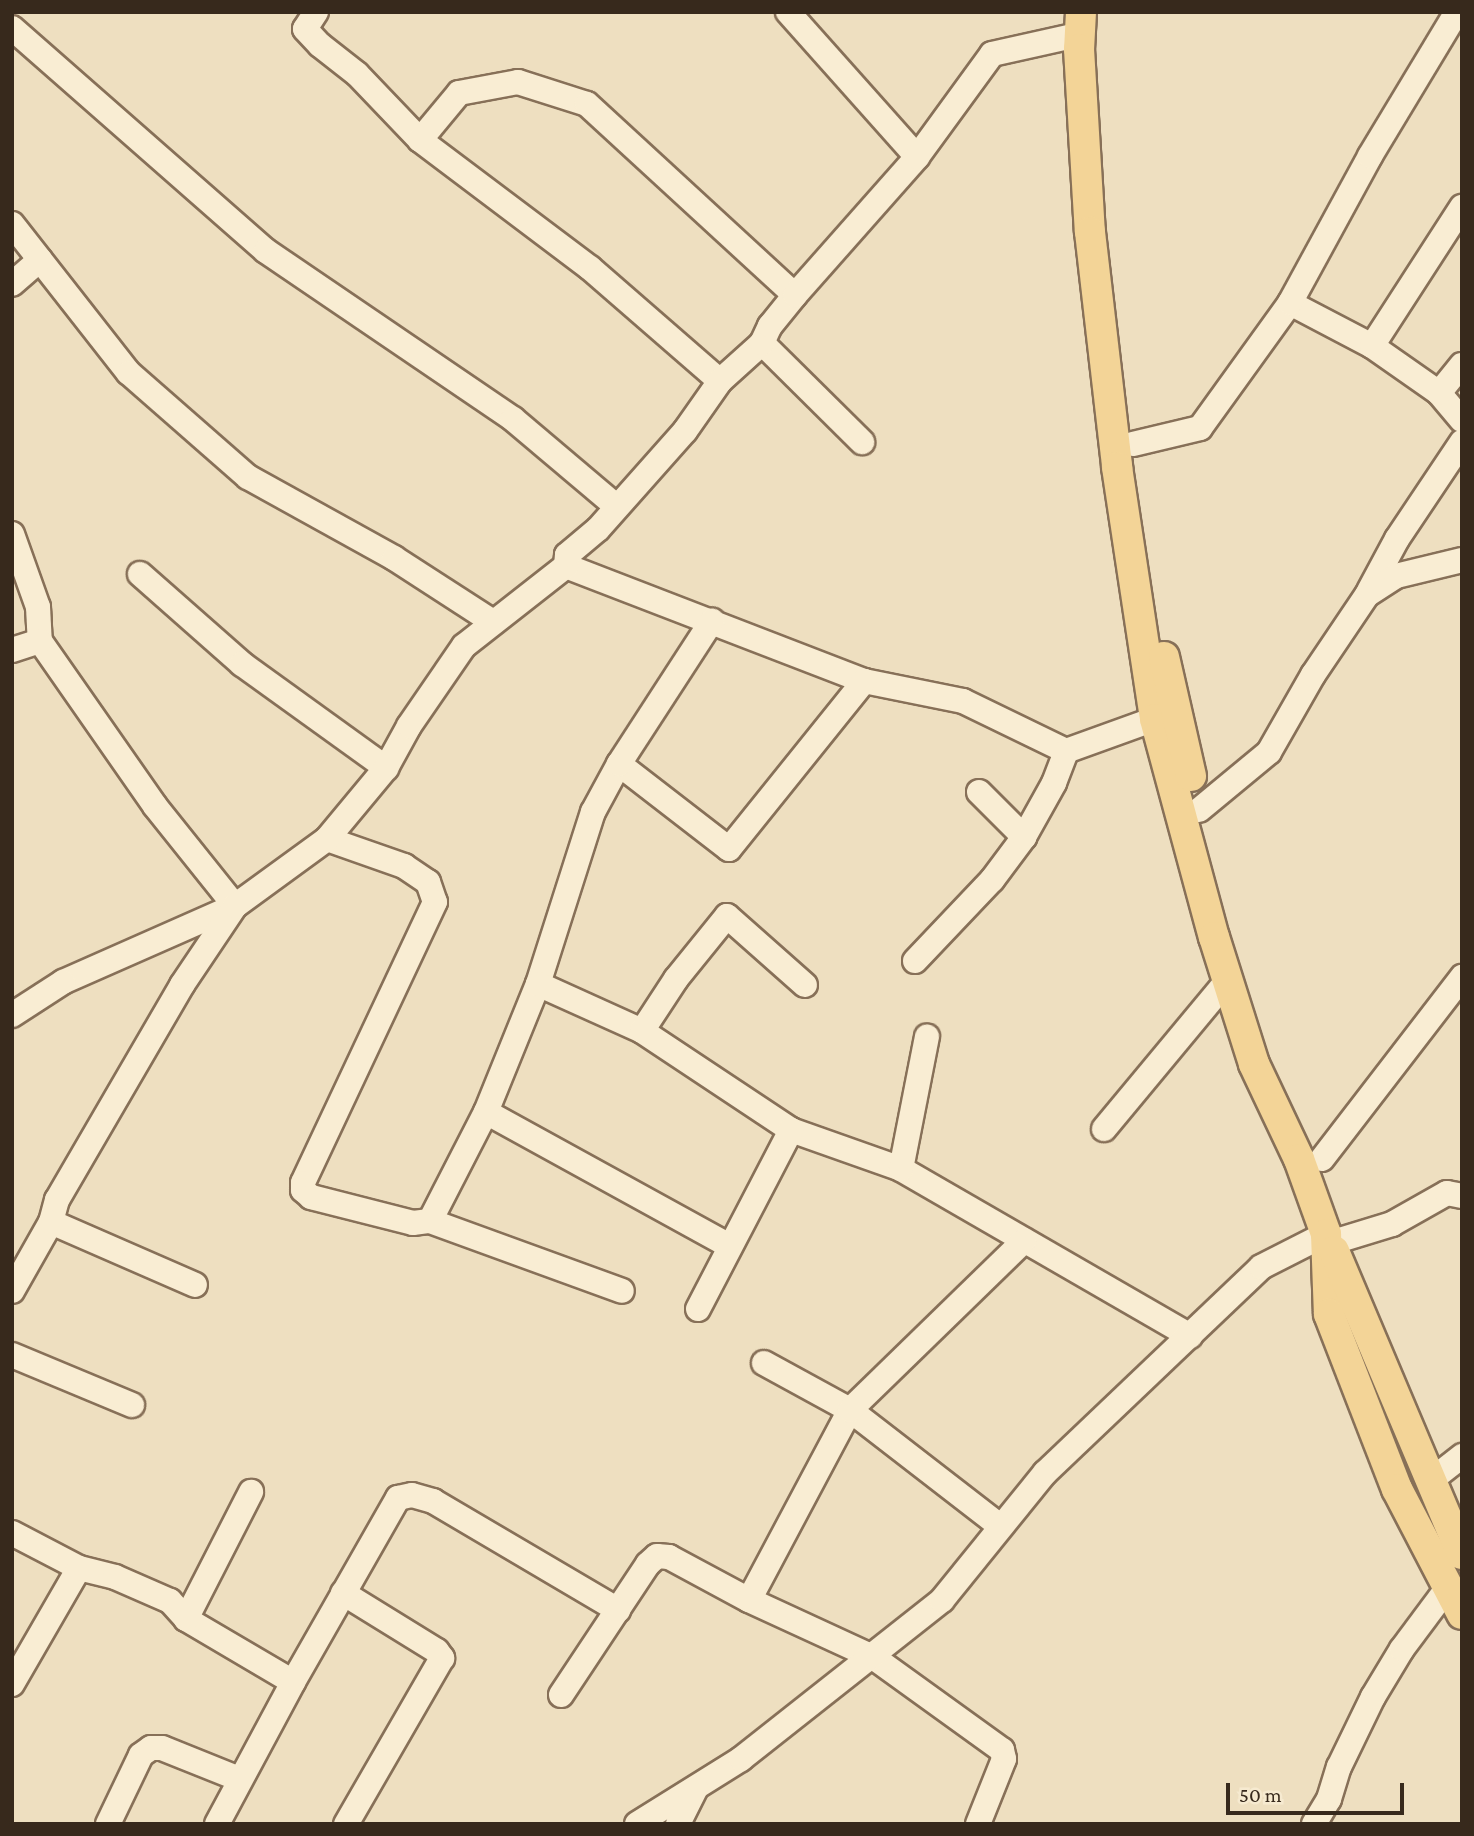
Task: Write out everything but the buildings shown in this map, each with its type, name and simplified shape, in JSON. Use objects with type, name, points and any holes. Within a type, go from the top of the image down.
[{"type":"main road","points":[[1085,19],[1113,304],[1153,610],[1226,934],[1267,1063],[1322,1159],[1324,1222],[1328,1239],[1329,1314],[1397,1489],[1462,1614]]},
{"type":"main road","points":[[1085,19],[1079,49],[1090,232],[1117,467],[1155,719],[1227,981],[1254,1064],[1299,1159],[1328,1239],[1462,1554]]},
{"type":"street","points":[[316,12],[305,29],[320,45],[357,74],[420,140],[590,268],[720,381]]},
{"type":"street","points":[[788,12],[917,157]]},
{"type":"street","points":[[1133,444],[1200,428],[1290,303],[1370,156],[1457,12]]},
{"type":"street","points":[[12,1015],[63,982],[235,906],[327,839],[386,768],[409,726],[464,646],[565,566],[567,555],[598,529],[685,431],[720,381],[762,343],[770,327],[795,295],[917,157],[992,54],[1085,19]]},
{"type":"street","points":[[12,28],[266,251],[513,419],[616,506]]},
{"type":"street","points":[[420,140],[459,93],[518,82],[587,104],[795,295]]},
{"type":"street","points":[[1372,346],[1462,207]]},
{"type":"street","points":[[12,224],[129,373],[248,477],[394,558],[494,622]]},
{"type":"street","points":[[12,284],[40,260]]},
{"type":"street","points":[[1290,303],[1372,346],[1450,393],[1462,420]]},
{"type":"street","points":[[762,343],[862,442]]},
{"type":"street","points":[[1450,393],[1462,365]]},
{"type":"street","points":[[1199,810],[1269,751],[1313,675],[1367,595],[1397,539],[1462,442]]},
{"type":"street","points":[[12,534],[38,607],[40,641],[155,806],[235,906]]},
{"type":"street","points":[[1367,595],[1396,576],[1462,559]]},
{"type":"street","points":[[565,566],[864,681],[963,701],[1066,751],[1155,719]]},
{"type":"street","points":[[140,574],[242,664],[386,768]]},
{"type":"street","points":[[430,1221],[486,1112],[538,984],[593,812],[619,764],[712,621]]},
{"type":"street","points":[[12,650],[40,641]]},
{"type":"street","points":[[619,764],[729,849],[864,681]]},
{"type":"street","points":[[915,961],[992,880],[1024,837],[1054,782],[1066,751]]},
{"type":"street","points":[[979,792],[1024,837]]},
{"type":"street","points":[[327,839],[404,866],[428,882],[435,902],[303,1183],[303,1190],[311,1197],[414,1223],[430,1221],[622,1291]]},
{"type":"street","points":[[12,1291],[51,1222],[57,1200],[181,985],[235,906]]},
{"type":"street","points":[[642,1031],[676,979],[727,916],[805,985]]},
{"type":"street","points":[[1322,1159],[1462,977]]},
{"type":"street","points":[[1104,1129],[1227,981]]},
{"type":"street","points":[[538,984],[642,1031],[791,1130],[901,1169],[1190,1336]]},
{"type":"street","points":[[901,1169],[927,1037]]},
{"type":"street","points":[[486,1112],[730,1245]]},
{"type":"street","points":[[698,1308],[791,1130]]},
{"type":"street","points":[[637,1824],[741,1759],[942,1600],[1045,1473],[1261,1267],[1328,1239],[1392,1224],[1447,1193],[1462,1196]]},
{"type":"street","points":[[51,1222],[195,1285]]},
{"type":"street","points":[[749,1601],[850,1410],[1024,1241]]},
{"type":"street","points":[[12,1355],[132,1405]]},
{"type":"street","points":[[764,1363],[850,1410],[1000,1526]]},
{"type":"street","points":[[1430,1481],[1462,1456]]},
{"type":"street","points":[[186,1619],[251,1492]]},
{"type":"street","points":[[217,1824],[239,1779],[398,1498],[412,1494],[433,1501],[618,1609]]},
{"type":"street","points":[[12,1533],[79,1568],[115,1577],[170,1601],[186,1619],[293,1682]]},
{"type":"street","points":[[561,1695],[648,1564],[657,1556],[669,1558],[749,1601],[873,1657],[1002,1750],[1004,1759],[978,1824]]},
{"type":"street","points":[[12,1684],[79,1568]]},
{"type":"street","points":[[1321,1820],[1339,1767],[1373,1698],[1415,1629],[1449,1586]]},
{"type":"street","points":[[344,1593],[437,1651],[442,1658],[346,1824]]},
{"type":"street","points":[[108,1824],[141,1755],[150,1748],[162,1748],[239,1779]]},
{"type":"street","points":[[678,1824],[697,1788]]}]
